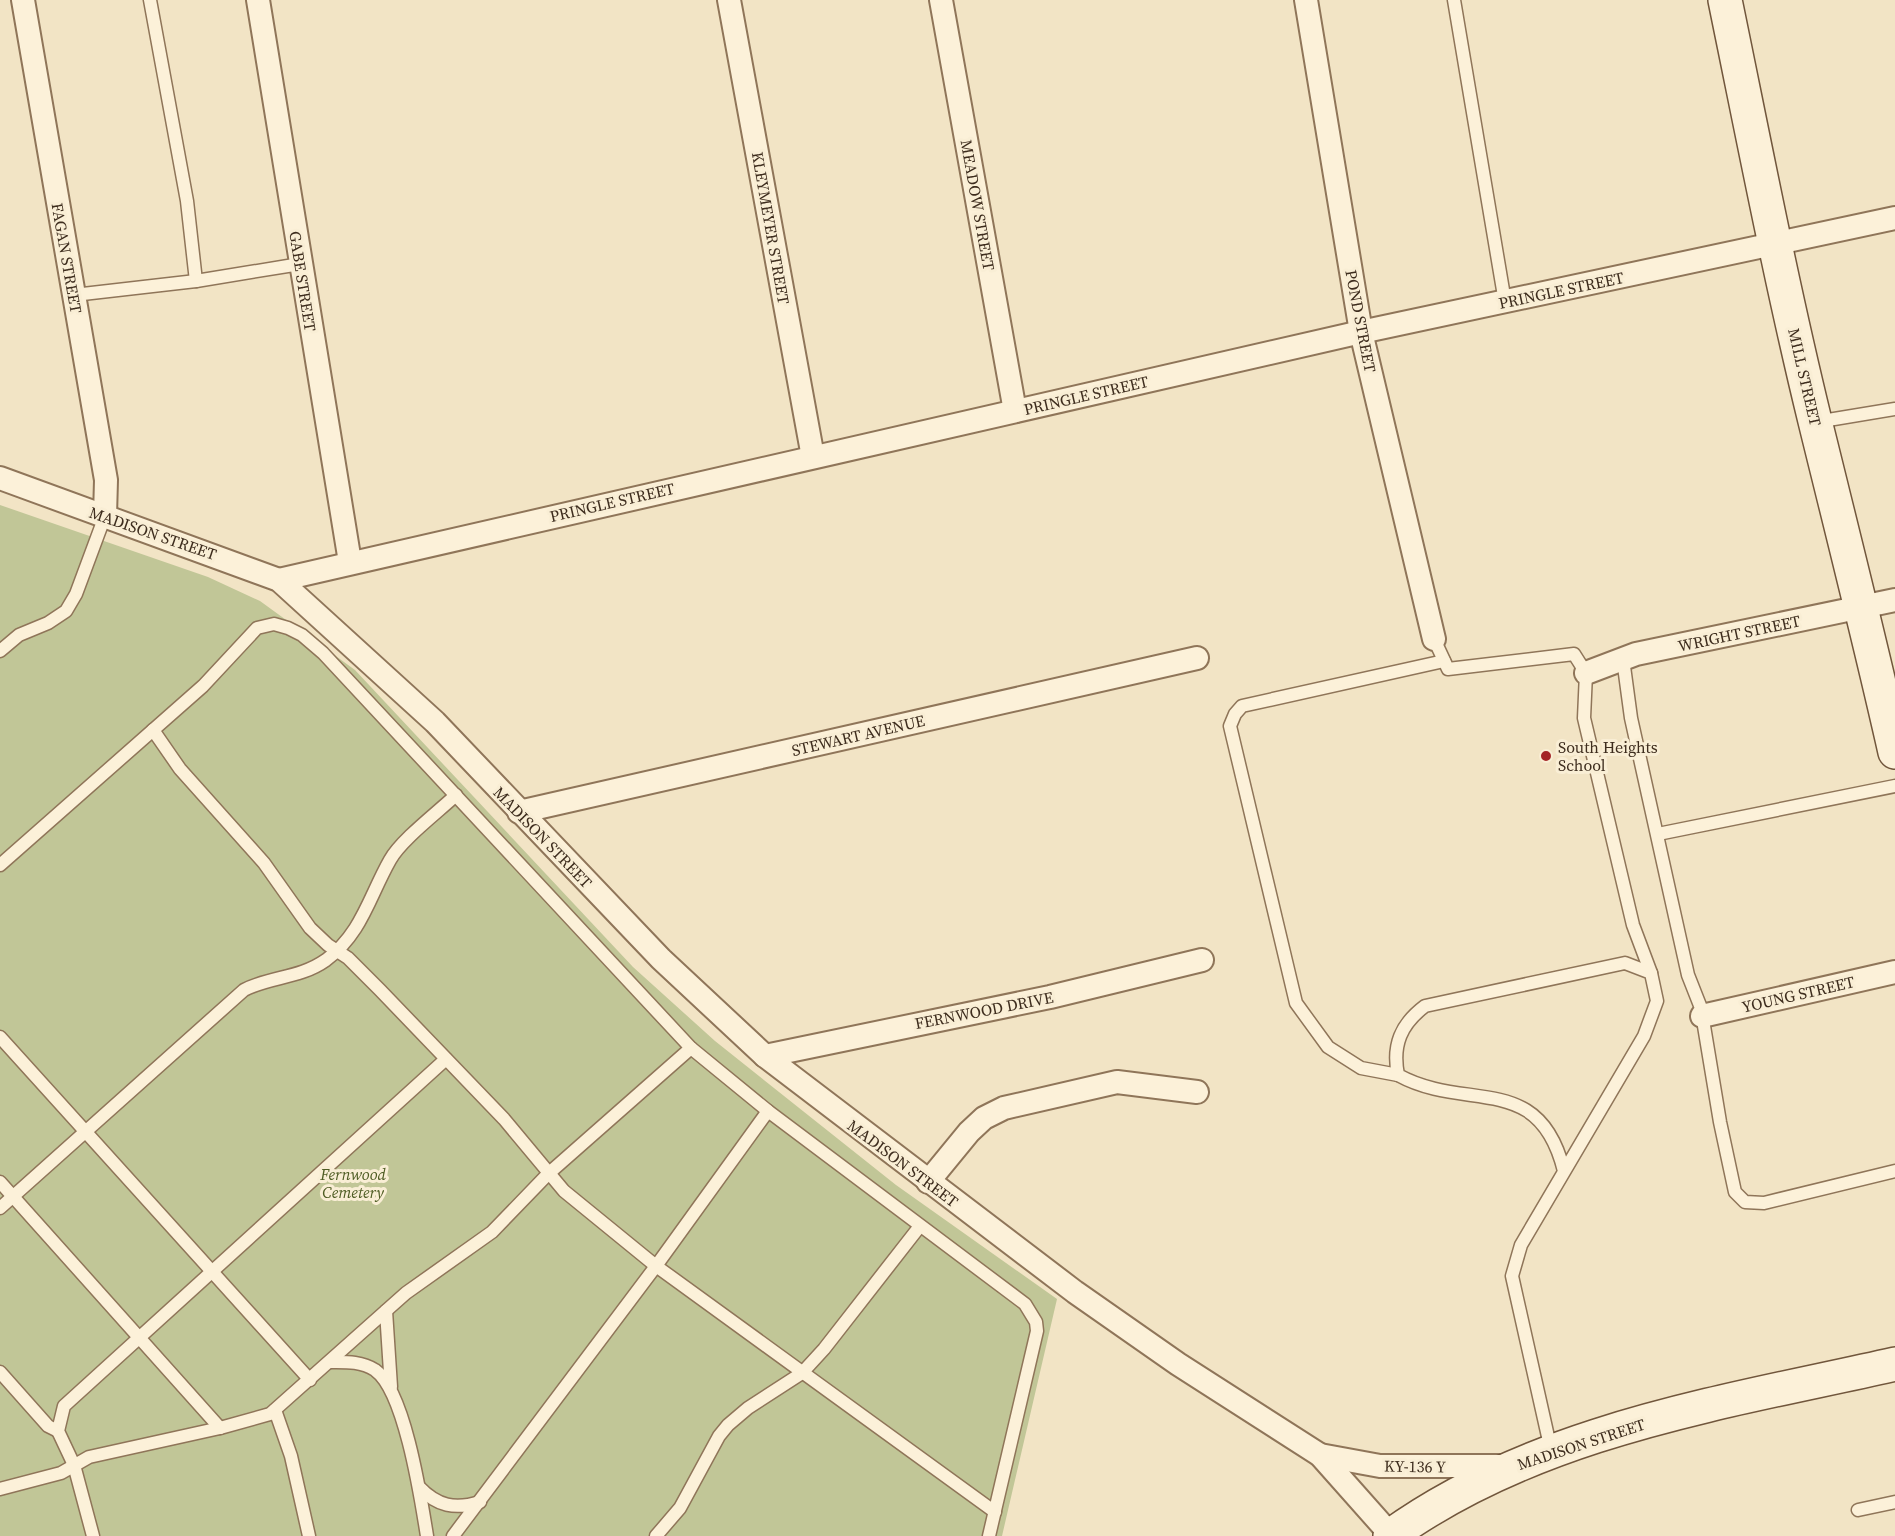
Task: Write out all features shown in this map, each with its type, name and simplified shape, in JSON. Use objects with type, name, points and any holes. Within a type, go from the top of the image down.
[{"type":"street","name":"FAGAN STREET","points":[[23,0],[106,480],[105,516]]},
{"type":"street","name":"GABE STREET","points":[[258,0],[350,562]]},
{"type":"street","name":"KLEYMEYER STREET","points":[[729,0],[813,457]]},
{"type":"street","name":"MEADOW STREET","points":[[941,0],[1015,411]]},
{"type":"street","name":"POND STREET","points":[[1306,0],[1361,332],[1434,639]]},
{"type":"street","name":"MILL STREET","points":[[1725,0],[1774,243],[1815,422],[1863,607],[1895,752]]},
{"type":"street","name":"PRINGLE STREET","points":[[279,580],[1361,332],[1895,218]]},
{"type":"street","name":"MADISON STREET","points":[[0,478],[279,580],[435,722],[661,959],[765,1056],[1075,1292],[1178,1364],[1320,1455],[1391,1536],[1452,1495],[1512,1465],[1551,1450],[1697,1408],[1895,1364]]},
{"type":"street","name":"WRIGHT STREET","points":[[1586,674],[1636,654],[1895,600]]},
{"type":"street","name":"STEWART AVENUE","points":[[519,812],[1197,658]]},
{"type":"street","name":"FERNWOOD DRIVE","points":[[765,1056],[1050,997],[1202,960]]},
{"type":"street","name":"YOUNG STREET","points":[[1702,1016],[1895,972]]},
{"type":"street","points":[[928,1182],[969,1132],[984,1118],[1004,1108],[1117,1082],[1197,1092]]},
{"type":"street","name":"KY-136 Y","points":[[1320,1455],[1380,1466],[1512,1465]]},
{"type":"lane","points":[[150,0],[187,201],[196,281]]},
{"type":"lane","points":[[1454,0],[1505,302]]},
{"type":"lane","points":[[74,295],[196,281],[300,264]]},
{"type":"lane","points":[[1815,422],[1895,409]]},
{"type":"lane","points":[[0,651],[19,635],[48,623],[66,611],[76,594],[105,516]]},
{"type":"lane","points":[[0,865],[203,686],[248,635],[257,628],[274,624],[302,635],[323,653],[691,1048],[768,1111],[1025,1304],[1036,1322],[1036,1331],[989,1536]]},
{"type":"lane","points":[[1434,639],[1448,669],[1574,654],[1586,674],[1584,718],[1633,925],[1651,973],[1657,1001],[1644,1036],[1521,1245],[1512,1276],[1551,1450]]},
{"type":"lane","points":[[1623,659],[1631,718],[1688,975],[1702,1016],[1720,1122],[1735,1192],[1745,1202],[1764,1203],[1895,1171]]},
{"type":"lane","points":[[1444,661],[1242,706],[1234,714],[1230,726],[1296,1003],[1328,1047],[1361,1068],[1398,1075],[1418,1086],[1505,1101],[1535,1114],[1558,1145],[1564,1171]]},
{"type":"lane","points":[[153,730],[180,769],[264,863],[310,928],[348,958],[504,1119],[548,1174],[580,1206],[656,1266],[995,1512]]},
{"type":"lane","points":[[1658,834],[1895,786]]},
{"type":"lane","points":[[0,1208],[244,990],[253,985],[306,972],[337,951],[358,925],[391,858],[456,795]]},
{"type":"lane","points":[[1398,1075],[1394,1058],[1407,1019],[1425,1006],[1625,963],[1651,973]]},
{"type":"lane","points":[[0,1036],[310,1380]]},
{"type":"lane","points":[[0,1489],[40,1480],[89,1457],[220,1428],[261,1417],[275,1410],[422,1281],[492,1232],[548,1174],[691,1048]]},
{"type":"lane","points":[[93,1536],[74,1465],[58,1431],[61,1414],[69,1400],[446,1059]]},
{"type":"lane","points":[[453,1536],[656,1266],[768,1111]]},
{"type":"lane","points":[[0,1182],[220,1428]]},
{"type":"lane","points":[[656,1536],[680,1508],[719,1436],[728,1425],[748,1408],[802,1373],[824,1349],[920,1226]]},
{"type":"lane","points":[[386,1311],[392,1388],[419,1487],[427,1536]]},
{"type":"lane","points":[[330,1362],[363,1364],[375,1370],[392,1388]]},
{"type":"lane","points":[[0,1372],[48,1426],[58,1431]]},
{"type":"lane","points":[[275,1410],[291,1456],[309,1536]]},
{"type":"lane","points":[[419,1487],[445,1505],[456,1507],[480,1502]]},
{"type":"lane","points":[[1858,1510],[1895,1502]]},
{"type":"green space","name":"Fernwood Cemetery","points":[[0,505],[208,577],[260,601],[355,670],[633,967],[715,1041],[896,1185],[1057,1299],[1002,1536],[0,1536]]},
{"type":"place","name":"South Heights School","points":[[1546,756]]}]
